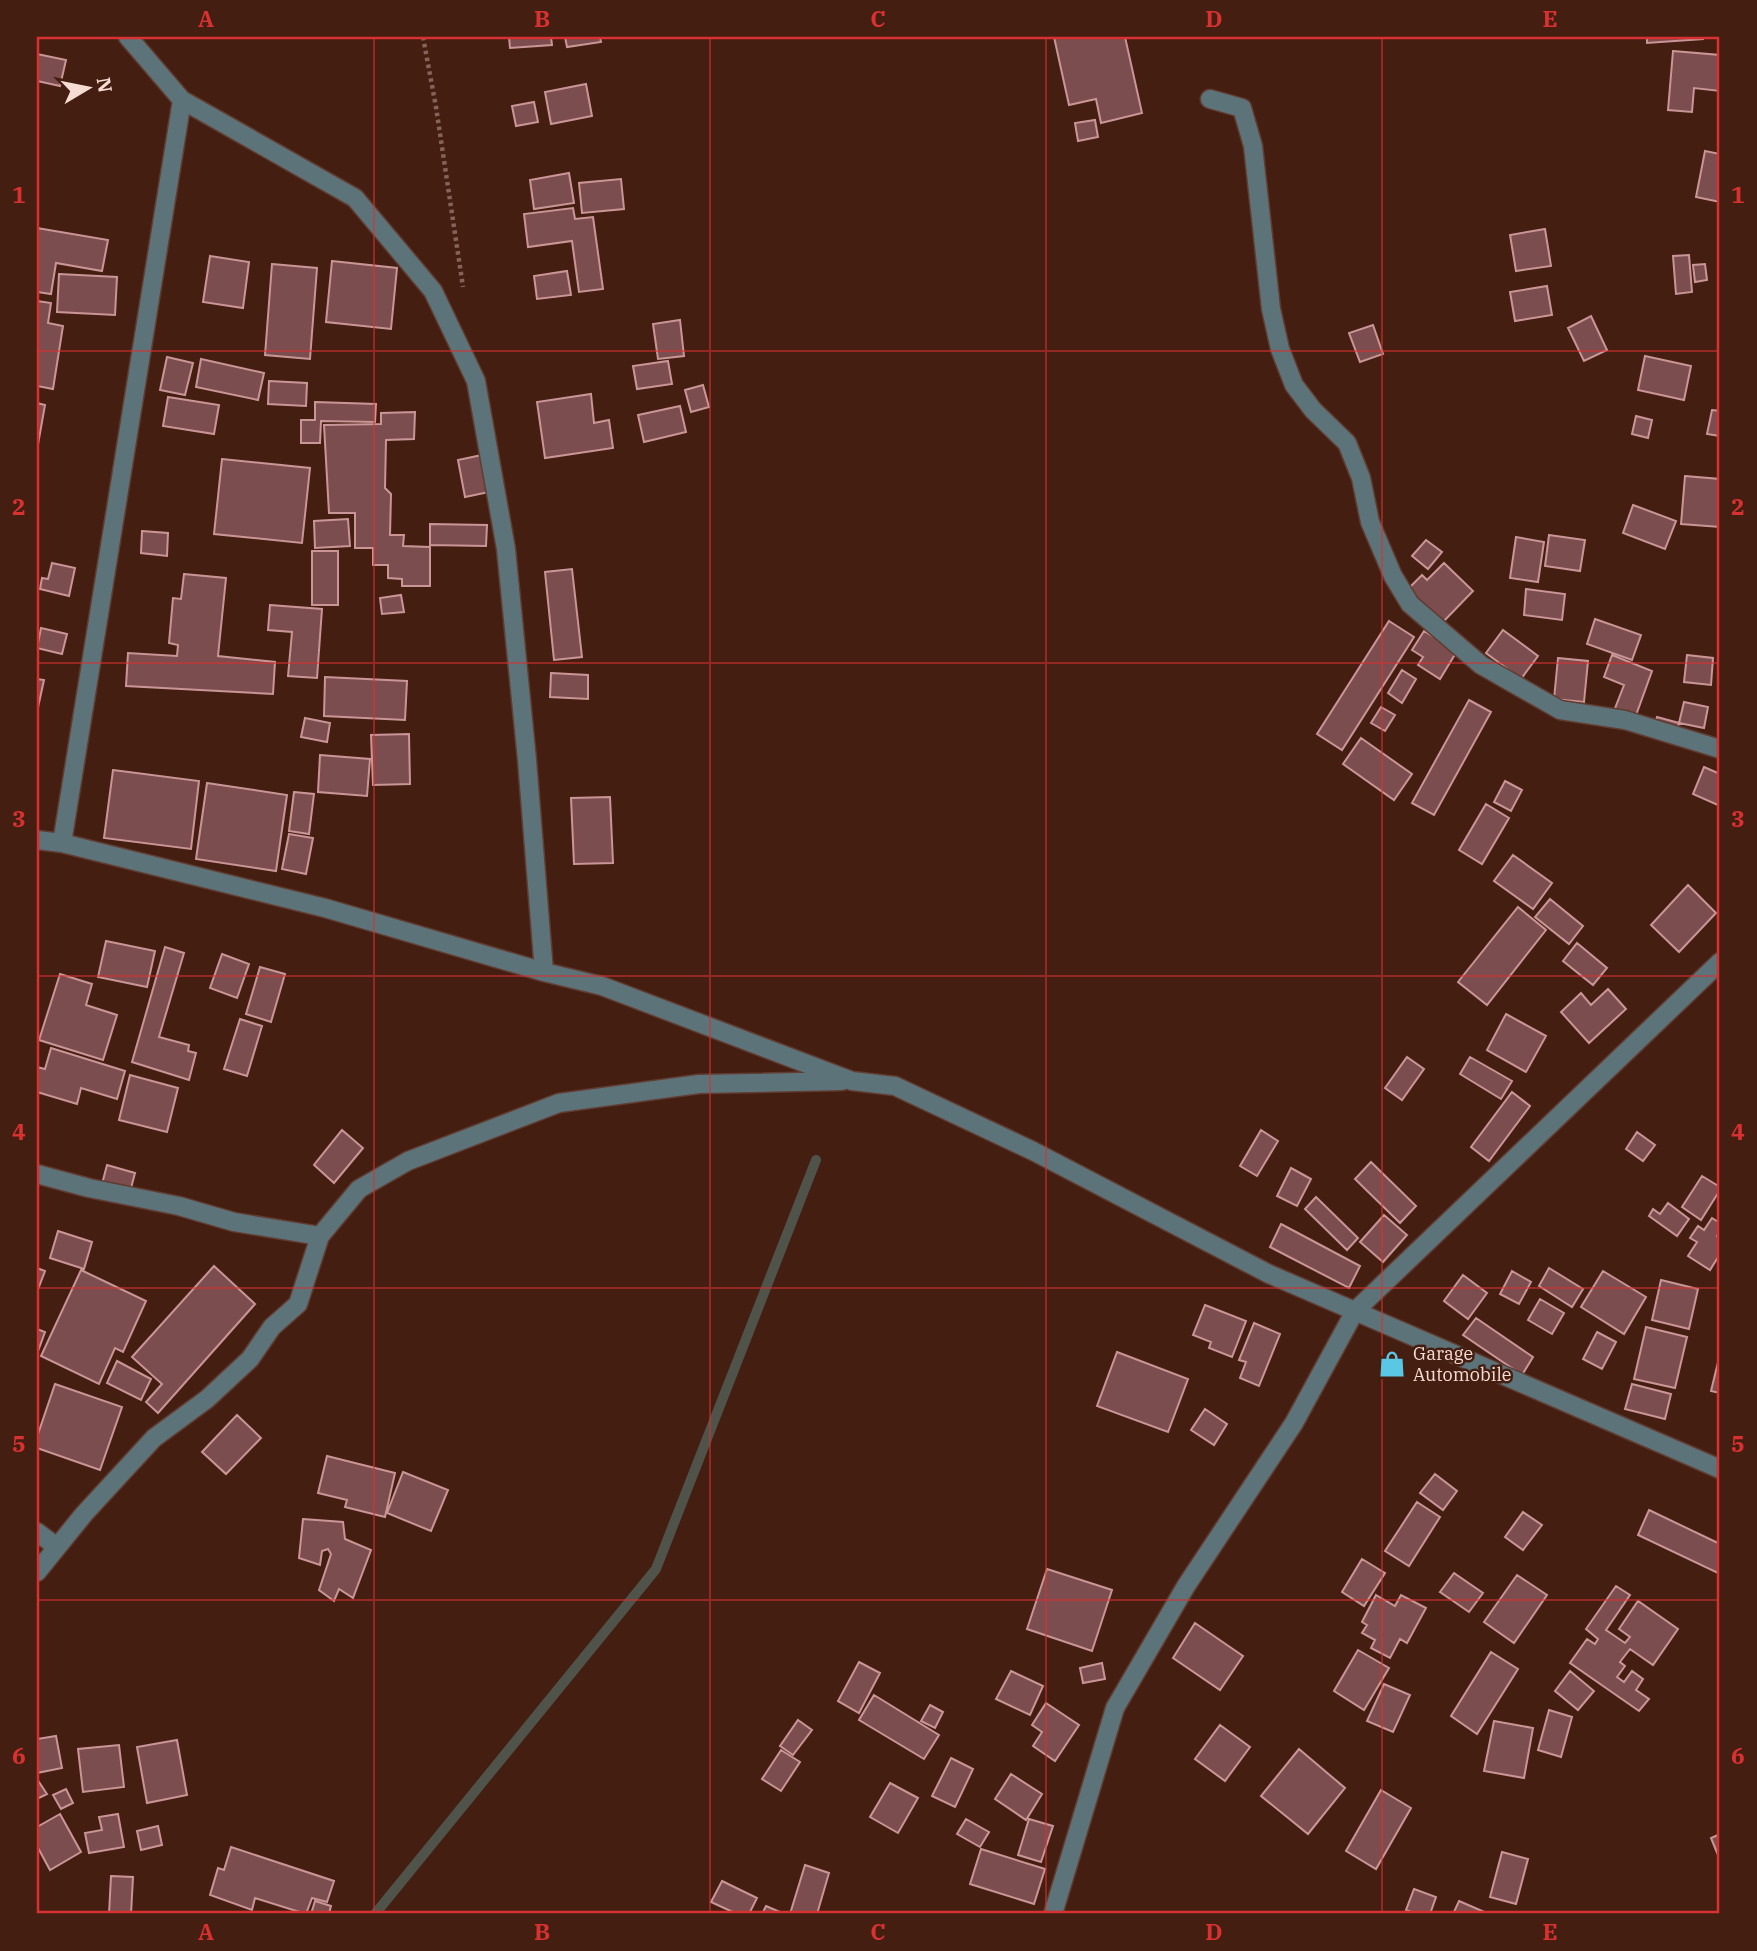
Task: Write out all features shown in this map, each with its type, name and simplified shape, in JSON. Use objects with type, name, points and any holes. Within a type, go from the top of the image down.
[{"type":"street","points":[[128,37],[182,100],[355,198],[433,291],[476,381],[506,549],[544,972]]},
{"type":"street","points":[[1210,99],[1242,108],[1253,146],[1271,309],[1280,349],[1289,373],[1294,385],[1313,410],[1346,443],[1361,478],[1370,523],[1393,576],[1410,604],[1481,665],[1560,709],[1625,720],[1720,749]]},
{"type":"street","points":[[62,843],[182,100]]},
{"type":"street","points":[[37,840],[62,843],[325,908],[544,972],[602,986],[852,1081]]},
{"type":"street","points":[[1053,1914],[1115,1708],[1186,1586],[1294,1423],[1355,1311],[1720,962]]},
{"type":"street","points":[[37,1572],[84,1514],[153,1438],[207,1399],[250,1359],[272,1327],[298,1304],[320,1237],[359,1189],[408,1161],[559,1103],[699,1084],[852,1081],[895,1086],[1033,1151],[1269,1273],[1720,1469]]},
{"type":"street","points":[[37,1174],[89,1188],[180,1206],[234,1222],[320,1237]]},
{"type":"street","points":[[37,1532],[57,1547]]},
{"type":"path","points":[[423,37],[464,299]]},
{"type":"building","points":[[509,37],[551,37],[552,45],[510,48]]},
{"type":"building","points":[[565,37],[600,37],[601,42],[567,47]]},
{"type":"building","points":[[1054,37],[1125,37],[1142,113],[1101,123],[1096,99],[1069,105]]},
{"type":"building","points":[[1647,37],[1703,37],[1703,39],[1647,43]]},
{"type":"building","points":[[1673,51],[1720,55],[1720,91],[1694,88],[1692,112],[1668,110]]},
{"type":"building","points":[[37,54],[66,60],[60,86],[37,81]]},
{"type":"building","points":[[586,84],[592,116],[551,124],[545,92]]},
{"type":"building","points":[[534,102],[538,122],[516,126],[512,106]]},
{"type":"building","points":[[1095,120],[1098,137],[1078,141],[1075,123]]},
{"type":"building","points":[[1705,151],[1720,154],[1720,202],[1696,197]]},
{"type":"building","points":[[569,173],[574,203],[534,209],[530,180]]},
{"type":"building","points":[[621,179],[624,209],[582,213],[579,183]]},
{"type":"building","points":[[573,208],[575,219],[593,217],[603,289],[579,292],[572,241],[528,247],[524,214]]},
{"type":"building","points":[[37,228],[108,240],[102,271],[56,263],[51,294],[37,292]]},
{"type":"building","points":[[1545,229],[1551,266],[1516,271],[1510,235]]},
{"type":"building","points":[[1689,255],[1692,292],[1676,294],[1673,256]]},
{"type":"building","points":[[210,256],[249,262],[243,308],[203,302]]},
{"type":"building","points":[[332,261],[397,268],[391,329],[326,322]]},
{"type":"building","points":[[272,264],[317,268],[310,359],[265,355]]},
{"type":"building","points":[[1705,264],[1707,280],[1695,282],[1693,265]]},
{"type":"building","points":[[567,271],[571,295],[537,299],[534,276]]},
{"type":"building","points":[[59,274],[117,277],[115,315],[57,312]]},
{"type":"building","points":[[1547,286],[1552,315],[1515,321],[1510,292]]},
{"type":"building","points":[[37,301],[51,303],[48,323],[63,326],[53,389],[37,386]]},
{"type":"building","points":[[1591,316],[1607,350],[1584,361],[1568,328]]},
{"type":"building","points":[[680,320],[684,356],[658,359],[653,324]]},
{"type":"building","points":[[1373,325],[1383,354],[1360,362],[1349,333]]},
{"type":"building","points":[[1645,356],[1691,366],[1684,400],[1638,390]]},
{"type":"building","points":[[167,357],[193,363],[185,395],[160,390]]},
{"type":"building","points":[[201,359],[264,373],[258,400],[196,387]]},
{"type":"building","points":[[668,361],[672,384],[637,389],[633,366]]},
{"type":"building","points":[[269,381],[307,383],[306,406],[268,404]]},
{"type":"building","points":[[703,385],[709,407],[691,412],[685,390]]},
{"type":"building","points":[[591,394],[594,423],[609,420],[613,448],[545,458],[537,402]]},
{"type":"building","points":[[168,397],[219,405],[214,434],[163,426]]},
{"type":"building","points":[[315,402],[376,404],[375,422],[321,421],[320,443],[301,443],[301,420],[315,420]]},
{"type":"building","points":[[37,403],[45,405],[37,450]]},
{"type":"building","points":[[680,406],[686,432],[644,442],[638,415]]},
{"type":"building","points":[[1712,410],[1720,411],[1720,436],[1707,434]]},
{"type":"building","points":[[415,412],[414,439],[386,440],[385,488],[391,494],[390,535],[404,535],[403,546],[430,547],[430,586],[402,586],[402,579],[388,578],[388,565],[373,565],[373,548],[355,548],[355,513],[329,513],[324,425],[381,424],[381,413]]},
{"type":"building","points":[[1636,416],[1652,420],[1648,438],[1632,434]]},
{"type":"building","points":[[482,455],[489,492],[465,497],[458,460]]},
{"type":"building","points":[[222,459],[310,468],[302,543],[214,534]]},
{"type":"building","points":[[1685,476],[1720,479],[1720,527],[1681,524]]},
{"type":"building","points":[[1633,505],[1676,521],[1665,549],[1623,533]]},
{"type":"building","points":[[348,519],[350,546],[315,548],[314,521]]},
{"type":"building","points":[[430,524],[487,525],[486,546],[430,545]]},
{"type":"building","points":[[142,531],[168,533],[167,556],[141,553]]},
{"type":"building","points":[[1549,535],[1585,540],[1580,571],[1545,566]]},
{"type":"building","points":[[1516,537],[1544,542],[1538,582],[1510,578]]},
{"type":"building","points":[[1426,540],[1442,552],[1428,569],[1412,556]]},
{"type":"building","points":[[312,551],[338,551],[338,605],[312,605]]},
{"type":"building","points":[[52,563],[75,568],[69,596],[40,589],[42,578],[48,579]]},
{"type":"building","points":[[1444,563],[1473,591],[1442,623],[1407,590],[1422,575],[1427,580]]},
{"type":"building","points":[[572,569],[582,657],[554,660],[545,572]]},
{"type":"building","points":[[184,574],[226,578],[218,656],[275,662],[273,694],[126,686],[128,653],[177,656],[178,645],[169,643],[173,598],[181,599]]},
{"type":"building","points":[[1526,589],[1565,594],[1562,620],[1524,615]]},
{"type":"building","points":[[401,595],[404,612],[382,614],[380,598]]},
{"type":"building","points":[[270,605],[322,609],[317,678],[288,676],[292,632],[268,630]]},
{"type":"building","points":[[1595,619],[1641,635],[1632,660],[1587,644]]},
{"type":"building","points":[[1389,621],[1414,637],[1342,750],[1317,734]]},
{"type":"building","points":[[41,628],[67,634],[62,654],[37,648]]},
{"type":"building","points":[[1503,630],[1538,656],[1521,679],[1486,653]]},
{"type":"building","points":[[1424,631],[1457,651],[1440,679],[1418,665],[1423,657],[1412,650]]},
{"type":"building","points":[[1612,655],[1652,671],[1635,718],[1614,711],[1624,685],[1604,677]]},
{"type":"building","points":[[1687,655],[1713,658],[1711,685],[1684,682]]},
{"type":"building","points":[[1558,658],[1588,661],[1584,702],[1554,699]]},
{"type":"building","points":[[1402,670],[1416,679],[1402,703],[1388,693]]},
{"type":"building","points":[[551,673],[588,675],[588,699],[550,697]]},
{"type":"building","points":[[325,677],[407,681],[405,720],[324,716]]},
{"type":"building","points":[[37,679],[44,680],[37,712]]},
{"type":"building","points":[[1469,700],[1491,712],[1434,815],[1412,803]]},
{"type":"building","points":[[1684,702],[1708,707],[1704,728],[1679,723]]},
{"type":"building","points":[[1381,707],[1395,715],[1385,731],[1371,723]]},
{"type":"building","points":[[1657,717],[1679,723],[1674,740],[1652,733]]},
{"type":"building","points":[[305,718],[330,723],[327,742],[301,737]]},
{"type":"building","points":[[409,734],[410,784],[373,785],[371,735]]},
{"type":"building","points":[[1361,738],[1412,774],[1394,800],[1343,764]]},
{"type":"building","points":[[320,755],[370,759],[367,796],[318,792]]},
{"type":"building","points":[[1704,767],[1720,774],[1720,806],[1693,794]]},
{"type":"building","points":[[113,770],[199,781],[191,849],[104,838]]},
{"type":"building","points":[[1505,781],[1522,790],[1511,811],[1494,802]]},
{"type":"building","points":[[207,783],[287,795],[276,871],[196,859]]},
{"type":"building","points":[[294,792],[314,794],[309,834],[289,831]]},
{"type":"building","points":[[610,797],[613,863],[574,864],[571,798]]},
{"type":"building","points":[[1486,804],[1509,818],[1482,864],[1459,850]]},
{"type":"building","points":[[289,834],[313,838],[306,874],[282,869]]},
{"type":"building","points":[[1513,855],[1552,883],[1533,909],[1494,881]]},
{"type":"building","points":[[1688,885],[1716,913],[1679,952],[1651,925]]},
{"type":"building","points":[[1550,899],[1583,926],[1569,944],[1535,917]]},
{"type":"building","points":[[1518,907],[1546,930],[1487,1005],[1458,982]]},
{"type":"building","points":[[106,941],[155,951],[147,987],[98,977]]},
{"type":"building","points":[[1577,943],[1607,968],[1593,985],[1563,961]]},
{"type":"building","points":[[165,947],[184,953],[159,1037],[189,1045],[188,1051],[196,1053],[189,1080],[132,1062]]},
{"type":"building","points":[[222,954],[249,964],[237,998],[210,988]]},
{"type":"building","points":[[260,967],[285,974],[271,1022],[246,1014]]},
{"type":"building","points":[[60,974],[92,984],[86,1005],[117,1015],[103,1060],[39,1040]]},
{"type":"building","points":[[1608,989],[1626,1009],[1589,1043],[1561,1012],[1581,993],[1591,1005]]},
{"type":"building","points":[[1506,1014],[1546,1036],[1526,1072],[1487,1050]]},
{"type":"building","points":[[240,1019],[262,1026],[247,1076],[224,1069]]},
{"type":"building","points":[[51,1048],[125,1071],[117,1099],[81,1088],[77,1104],[37,1092],[37,1067],[45,1069]]},
{"type":"building","points":[[1407,1057],[1424,1069],[1402,1100],[1385,1088]]},
{"type":"building","points":[[1470,1057],[1512,1081],[1501,1099],[1460,1074]]},
{"type":"building","points":[[130,1075],[178,1088],[167,1132],[119,1120]]},
{"type":"building","points":[[1512,1092],[1530,1106],[1489,1161],[1471,1147]]},
{"type":"building","points":[[342,1130],[363,1148],[334,1183],[314,1165]]},
{"type":"building","points":[[1261,1130],[1278,1141],[1257,1176],[1240,1166]]},
{"type":"building","points":[[1637,1132],[1655,1145],[1643,1161],[1626,1149]]},
{"type":"building","points":[[1371,1162],[1416,1206],[1400,1223],[1355,1179]]},
{"type":"building","points":[[107,1165],[135,1173],[130,1192],[102,1184]]},
{"type":"building","points":[[1291,1168],[1311,1179],[1297,1206],[1277,1196]]},
{"type":"building","points":[[1702,1176],[1720,1187],[1720,1190],[1701,1220],[1682,1207]]},
{"type":"building","points":[[1316,1197],[1358,1238],[1347,1250],[1305,1209]]},
{"type":"building","points":[[1668,1203],[1689,1219],[1677,1236],[1649,1216],[1653,1209],[1660,1214]]},
{"type":"building","points":[[1384,1215],[1407,1235],[1383,1262],[1360,1242]]},
{"type":"building","points":[[1712,1218],[1720,1223],[1717,1236],[1720,1239],[1720,1254],[1710,1270],[1688,1256],[1697,1242],[1690,1238],[1698,1226],[1704,1230]]},
{"type":"building","points":[[1281,1224],[1360,1266],[1349,1288],[1270,1247]]},
{"type":"building","points":[[58,1231],[92,1242],[84,1269],[50,1258]]},
{"type":"building","points":[[214,1266],[255,1304],[158,1413],[146,1402],[162,1384],[132,1357]]},
{"type":"building","points":[[37,1268],[45,1271],[37,1292]]},
{"type":"building","points":[[1549,1268],[1583,1289],[1572,1307],[1539,1286]]},
{"type":"building","points":[[81,1270],[146,1301],[123,1352],[115,1348],[99,1384],[41,1356]]},
{"type":"building","points":[[1512,1271],[1531,1282],[1519,1304],[1500,1294]]},
{"type":"building","points":[[1603,1271],[1646,1297],[1624,1334],[1581,1307]]},
{"type":"building","points":[[1463,1275],[1487,1293],[1468,1319],[1444,1301]]},
{"type":"building","points":[[1661,1280],[1698,1289],[1689,1329],[1652,1320]]},
{"type":"building","points":[[1540,1299],[1564,1313],[1552,1334],[1528,1320]]},
{"type":"building","points":[[1205,1305],[1246,1321],[1232,1357],[1209,1348],[1211,1342],[1193,1335]]},
{"type":"building","points":[[1476,1318],[1533,1357],[1522,1375],[1463,1335]]},
{"type":"building","points":[[1254,1323],[1280,1334],[1259,1386],[1240,1378],[1246,1362],[1239,1360]]},
{"type":"building","points":[[1646,1327],[1687,1337],[1675,1388],[1634,1379]]},
{"type":"building","points":[[37,1329],[45,1332],[37,1354]]},
{"type":"building","points":[[1597,1332],[1616,1342],[1602,1369],[1583,1359]]},
{"type":"building","points":[[1117,1352],[1188,1379],[1168,1432],[1097,1406]]},
{"type":"building","points":[[1720,1354],[1720,1393],[1711,1391]]},
{"type":"building","points":[[117,1361],[151,1379],[141,1400],[107,1383]]},
{"type":"building","points":[[55,1384],[122,1407],[100,1470],[37,1448],[37,1437]]},
{"type":"building","points":[[1632,1384],[1671,1394],[1665,1419],[1625,1409]]},
{"type":"building","points":[[1205,1409],[1227,1424],[1214,1445],[1191,1430]]},
{"type":"building","points":[[237,1415],[261,1438],[226,1474],[202,1452]]},
{"type":"building","points":[[327,1456],[395,1473],[385,1517],[345,1507],[347,1500],[318,1493]]},
{"type":"building","points":[[403,1472],[448,1490],[431,1531],[387,1513]]},
{"type":"building","points":[[1435,1474],[1457,1491],[1443,1510],[1420,1493]]},
{"type":"building","points":[[1417,1502],[1440,1517],[1409,1566],[1385,1551]]},
{"type":"building","points":[[1649,1510],[1720,1544],[1720,1574],[1638,1535]]},
{"type":"building","points":[[1523,1512],[1542,1525],[1523,1550],[1505,1537]]},
{"type":"building","points":[[303,1519],[343,1522],[345,1539],[371,1550],[353,1598],[339,1589],[334,1601],[319,1590],[331,1554],[328,1549],[322,1551],[320,1565],[299,1558]]},
{"type":"building","points":[[1362,1559],[1385,1573],[1364,1606],[1342,1592]]},
{"type":"building","points":[[1047,1569],[1112,1590],[1092,1651],[1027,1629]]},
{"type":"building","points":[[1454,1573],[1483,1593],[1469,1612],[1440,1592]]},
{"type":"building","points":[[1517,1575],[1547,1595],[1514,1643],[1484,1622]]},
{"type":"building","points":[[1616,1586],[1630,1595],[1606,1630],[1625,1643],[1630,1637],[1619,1629],[1638,1601],[1678,1629],[1653,1665],[1630,1649],[1620,1662],[1625,1666],[1617,1677],[1624,1682],[1632,1671],[1643,1679],[1636,1690],[1649,1699],[1639,1711],[1570,1663],[1587,1639],[1595,1644],[1598,1639],[1586,1629]]},
{"type":"building","points":[[1376,1595],[1395,1606],[1401,1595],[1426,1608],[1407,1643],[1400,1639],[1390,1658],[1371,1648],[1375,1640],[1362,1633],[1367,1625],[1362,1622]]},
{"type":"building","points":[[1195,1623],[1243,1656],[1220,1690],[1173,1658]]},
{"type":"building","points":[[1358,1650],[1389,1668],[1364,1710],[1334,1691]]},
{"type":"building","points":[[1491,1652],[1518,1669],[1477,1734],[1451,1716]]},
{"type":"building","points":[[859,1662],[880,1673],[859,1713],[838,1701]]},
{"type":"building","points":[[1102,1663],[1105,1679],[1083,1683],[1080,1668]]},
{"type":"building","points":[[1011,1671],[1043,1686],[1030,1715],[996,1699]]},
{"type":"building","points":[[1570,1671],[1594,1691],[1578,1710],[1555,1691]]},
{"type":"building","points":[[1384,1684],[1410,1695],[1393,1732],[1367,1721]]},
{"type":"building","points":[[874,1695],[939,1735],[924,1759],[859,1720]]},
{"type":"building","points":[[1046,1703],[1079,1725],[1055,1761],[1033,1746],[1042,1732],[1032,1725]]},
{"type":"building","points":[[930,1705],[943,1712],[935,1728],[921,1721]]},
{"type":"building","points":[[1549,1710],[1572,1717],[1561,1757],[1538,1750]]},
{"type":"building","points":[[798,1720],[812,1730],[793,1755],[780,1746]]},
{"type":"building","points":[[1494,1721],[1533,1728],[1524,1778],[1484,1771]]},
{"type":"building","points":[[1220,1725],[1250,1747],[1225,1781],[1195,1759]]},
{"type":"building","points":[[56,1736],[62,1768],[37,1773],[37,1739]]},
{"type":"building","points":[[177,1740],[187,1795],[147,1803],[137,1747]]},
{"type":"building","points":[[119,1745],[124,1787],[83,1792],[78,1749]]},
{"type":"building","points":[[1299,1749],[1345,1788],[1308,1834],[1261,1796]]},
{"type":"building","points":[[781,1750],[800,1762],[781,1791],[762,1779]]},
{"type":"building","points":[[951,1758],[973,1769],[955,1807],[932,1796]]},
{"type":"building","points":[[1011,1774],[1042,1794],[1026,1820],[995,1799]]},
{"type":"building","points":[[37,1779],[47,1794],[37,1799]]},
{"type":"building","points":[[890,1783],[918,1798],[898,1833],[870,1817]]},
{"type":"building","points":[[66,1789],[73,1803],[61,1809],[53,1795]]},
{"type":"building","points":[[1381,1790],[1411,1808],[1376,1869],[1346,1851]]},
{"type":"building","points":[[60,1814],[81,1852],[50,1870],[37,1846],[37,1827]]},
{"type":"building","points":[[118,1814],[124,1847],[89,1853],[85,1833],[102,1830],[99,1817]]},
{"type":"building","points":[[966,1819],[989,1832],[980,1847],[957,1834]]},
{"type":"building","points":[[1029,1819],[1053,1826],[1041,1862],[1018,1855]]},
{"type":"building","points":[[158,1826],[162,1845],[141,1850],[137,1831]]},
{"type":"building","points":[[1720,1834],[1720,1860],[1711,1838]]},
{"type":"building","points":[[231,1847],[334,1881],[327,1902],[312,1898],[306,1914],[255,1898],[252,1910],[210,1895],[218,1868],[224,1870]]},
{"type":"building","points":[[981,1849],[1045,1869],[1034,1904],[970,1884]]},
{"type":"building","points":[[1502,1852],[1528,1859],[1516,1904],[1490,1897]]},
{"type":"building","points":[[805,1865],[829,1873],[817,1914],[790,1914]]},
{"type":"building","points":[[111,1876],[133,1877],[131,1914],[109,1914]]},
{"type":"building","points":[[722,1881],[757,1898],[749,1914],[737,1914],[711,1902]]},
{"type":"building","points":[[1414,1889],[1436,1897],[1430,1914],[1416,1914],[1406,1910]]},
{"type":"building","points":[[315,1901],[331,1906],[329,1914],[311,1914]]},
{"type":"building","points":[[1459,1901],[1489,1914],[1453,1914]]},
{"type":"building","points":[[766,1906],[780,1912],[779,1914],[762,1914]]},
{"type":"waterway","points":[[375,1914],[656,1569],[816,1160]]},
{"type":"place","name":"Garage Automobile","points":[[1392,1364]]}]
